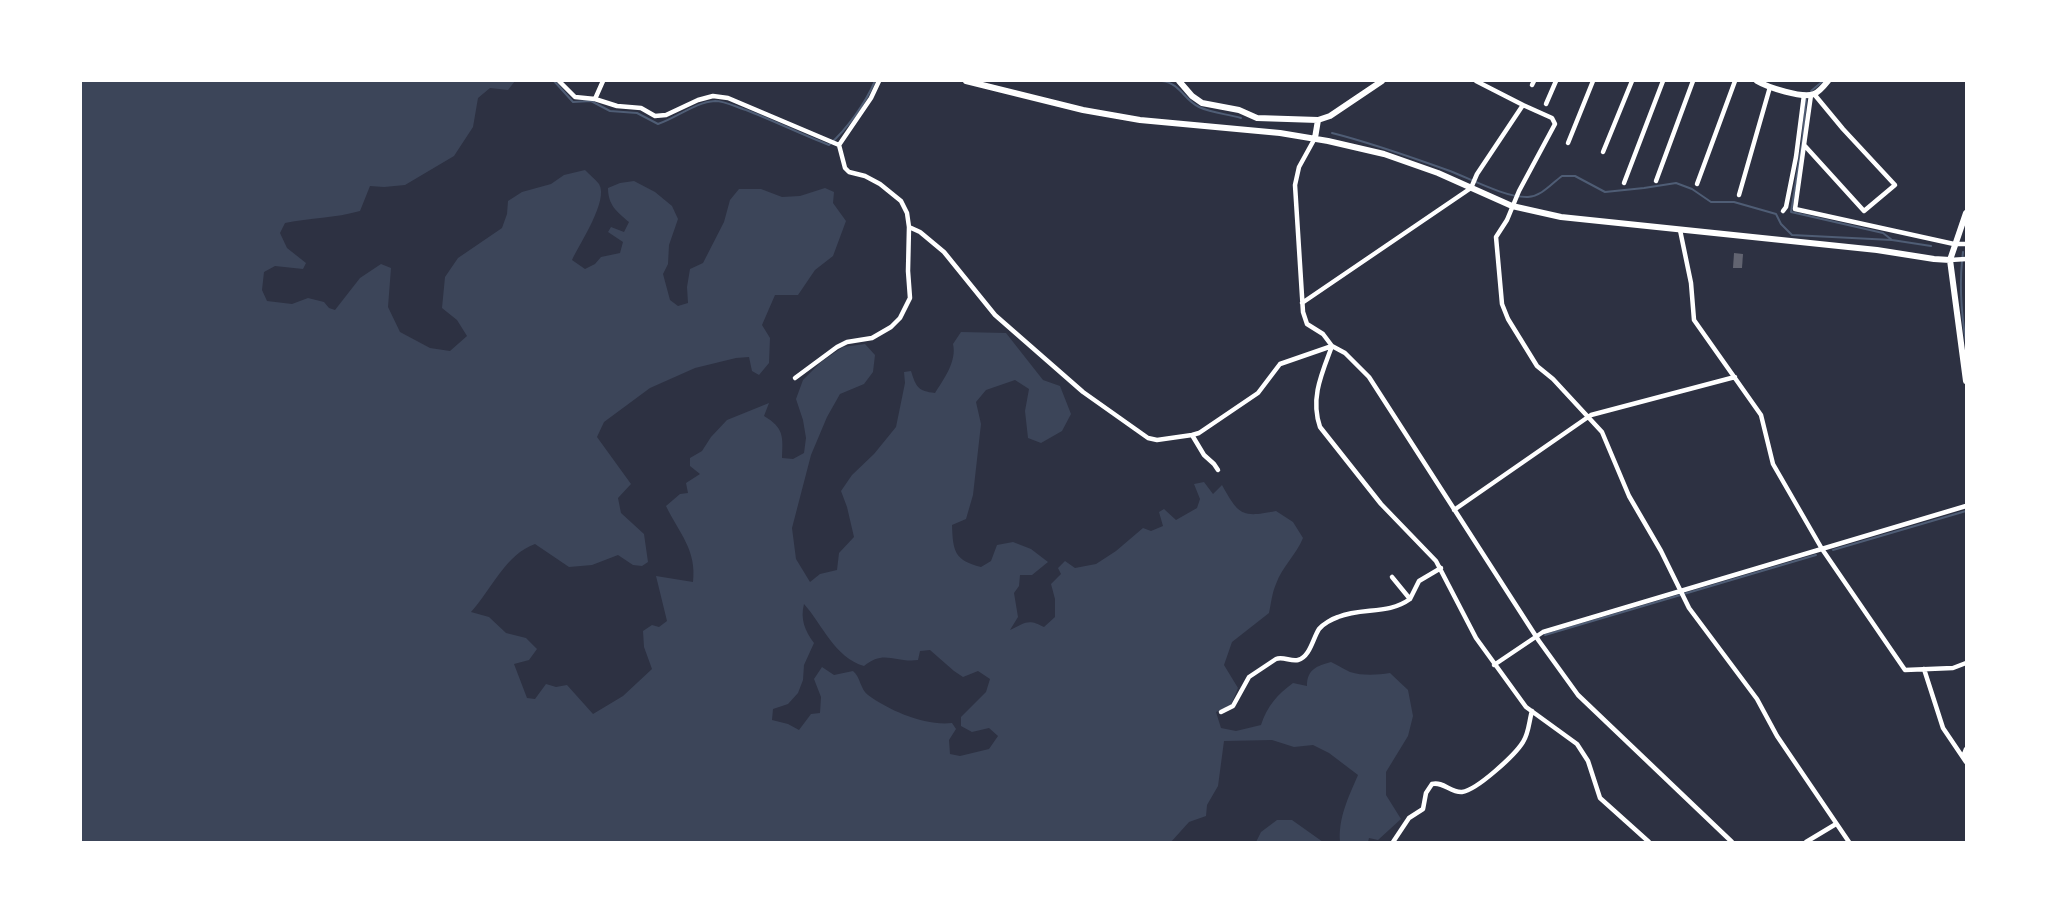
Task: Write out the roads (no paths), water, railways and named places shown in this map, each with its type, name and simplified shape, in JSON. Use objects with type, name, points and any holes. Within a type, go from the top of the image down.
[{"type":"main road","points":[[966,81],[1083,110],[1140,120],[1316,136],[1384,154],[1514,203],[1561,217],[1877,250],[1934,260],[1950,260]]},
{"type":"main road","points":[[1179,81],[1192,96],[1202,103],[1239,110],[1257,118],[1318,122],[1382,81]]},
{"type":"main road","points":[[1757,81],[1770,87],[1810,95],[1828,81]]},
{"type":"main road","points":[[1316,136],[1318,122]]},
{"type":"main road","points":[[1966,213],[1950,260],[1966,381]]},
{"type":"street","points":[[559,81],[575,97],[595,99],[617,106],[641,108],[655,116],[666,115],[698,100],[713,96],[728,98],[839,145]]},
{"type":"street","points":[[595,99],[603,81]]},
{"type":"street","points":[[795,378],[837,347],[847,342],[872,338],[891,327],[900,318],[910,298],[907,213],[901,201],[880,184],[865,176],[849,172],[845,168],[839,145],[871,98],[879,81]]},
{"type":"street","points":[[1476,81],[1552,118],[1555,124],[1507,220],[1496,237],[1502,304],[1508,319],[1537,366],[1553,379],[1602,432],[1629,496],[1661,551],[1681,594],[1757,699],[1777,736],[1849,842]]},
{"type":"street","points":[[1546,104],[1556,81]]},
{"type":"street","points":[[1568,143],[1593,81]]},
{"type":"street","points":[[1603,152],[1632,81]]},
{"type":"street","points":[[1624,183],[1663,81]]},
{"type":"street","points":[[1656,181],[1693,81]]},
{"type":"street","points":[[1697,184],[1734,81]]},
{"type":"street","points":[[1739,195],[1770,87]]},
{"type":"street","points":[[1810,95],[1795,209],[1954,244],[1966,244]]},
{"type":"street","points":[[1805,146],[1864,211],[1895,185],[1810,95]]},
{"type":"street","points":[[1783,211],[1786,207],[1810,95]]},
{"type":"street","points":[[1302,303],[1471,186],[1522,105]]},
{"type":"street","points":[[1316,136],[1299,167],[1295,185],[1302,303],[1307,324],[1323,334],[1332,346],[1345,353],[1369,377],[1535,635],[1578,695],[1732,842]]},
{"type":"street","points":[[909,227],[920,232],[944,252],[995,315],[1083,392],[1148,438],[1157,440],[1192,435],[1258,393],[1280,364],[1332,346]]},
{"type":"street","points":[[1680,230],[1691,284],[1694,320],[1761,415],[1773,464],[1822,549],[1905,670],[1953,668],[1966,663]]},
{"type":"street","points":[[1950,260],[1966,259]]},
{"type":"street","points":[[1332,346],[1318,383],[1316,414],[1320,427],[1382,504],[1441,568],[1476,638],[1526,706],[1577,744],[1588,761],[1600,798],[1649,842]]},
{"type":"street","points":[[1454,510],[1588,417],[1735,377]]},
{"type":"street","points":[[1192,435],[1204,455],[1218,470]]},
{"type":"street","points":[[1494,665],[1535,635],[1681,594],[1966,506]]},
{"type":"street","points":[[1221,712],[1233,706],[1249,677],[1275,659],[1280,657],[1297,660],[1304,656],[1320,628],[1333,619],[1351,612],[1392,609],[1410,599],[1419,581],[1441,568]]},
{"type":"street","points":[[1392,577],[1410,599]]},
{"type":"street","points":[[1924,669],[1943,728],[1965,760]]},
{"type":"street","points":[[1393,842],[1410,818],[1423,809],[1426,793],[1432,784],[1438,783],[1459,792],[1468,790],[1500,765],[1523,742],[1532,711]]},
{"type":"street","points":[[1965,760],[1966,748]]},
{"type":"street","points":[[1806,842],[1836,824]]},
{"type":"waterway","points":[[554,81],[573,102],[591,101],[610,111],[637,113],[658,124],[700,104],[719,101],[829,145],[855,116],[875,81]]},
{"type":"waterway","points":[[1162,81],[1178,88],[1199,107],[1241,118]]},
{"type":"waterway","points":[[1811,91],[1823,81]]},
{"type":"waterway","points":[[1806,100],[1802,144],[1791,212],[1883,233],[1892,240]]},
{"type":"waterway","points":[[1332,133],[1406,155],[1499,191],[1519,196],[1528,197],[1538,194],[1562,176],[1575,176],[1605,192],[1676,183],[1692,189],[1711,202],[1734,202],[1776,214],[1781,224],[1792,235],[1892,240],[1931,246]]},
{"type":"waterway","points":[[1963,252],[1961,297],[1966,342]]},
{"type":"waterway","points":[[1833,550],[1966,511]]},
{"type":"waterway","points":[[1545,635],[1816,555]]}]
